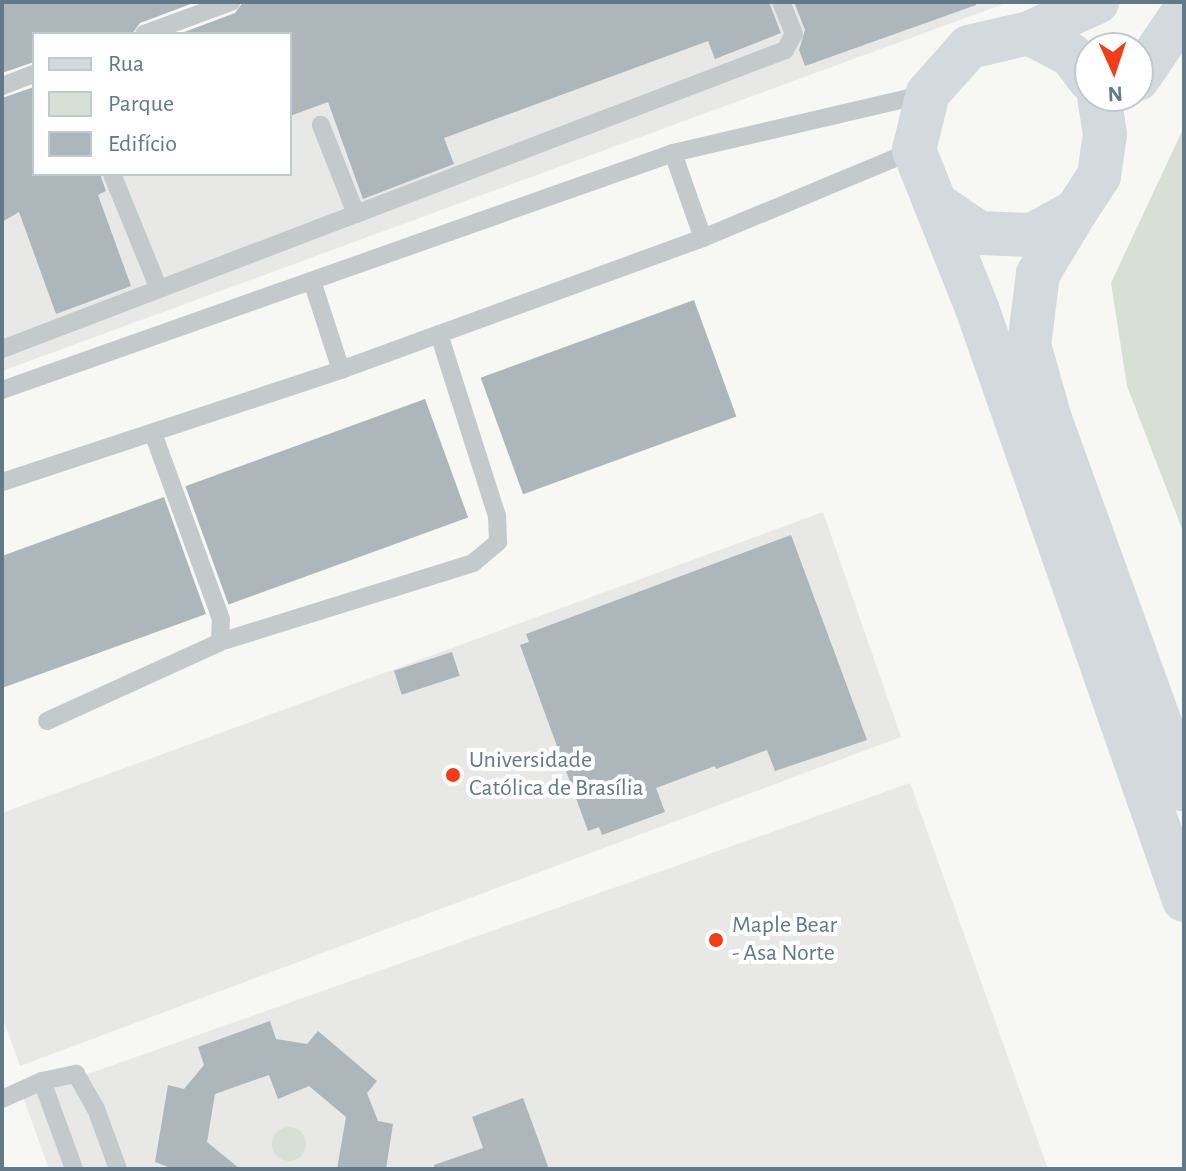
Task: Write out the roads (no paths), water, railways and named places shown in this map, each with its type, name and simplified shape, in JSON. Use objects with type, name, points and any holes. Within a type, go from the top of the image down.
[{"type":"street","points":[[1097,2],[1029,33],[969,47],[928,93],[914,150],[978,311],[1184,900]]},
{"type":"street","points":[[1154,55],[1184,11]]},
{"type":"street","points":[[1029,33],[1074,59]]},
{"type":"street","points":[[1102,115],[1099,176],[1038,274],[1029,345],[1050,419],[1184,789]]},
{"type":"street","points":[[935,203],[979,233],[1032,235],[1076,211]]},
{"type":"lane","points":[[149,32],[231,2]]},
{"type":"lane","points":[[2,349],[785,50],[794,34],[781,2]]},
{"type":"lane","points":[[2,86],[32,75]]},
{"type":"lane","points":[[2,390],[313,284],[673,153],[928,93]]},
{"type":"lane","points":[[321,125],[356,214]]},
{"type":"lane","points":[[2,482],[341,370],[703,238],[914,150]]},
{"type":"lane","points":[[673,153],[703,238]]},
{"type":"lane","points":[[113,176],[159,289]]},
{"type":"lane","points":[[313,284],[341,370]]},
{"type":"lane","points":[[47,721],[220,642],[473,563],[498,542],[497,516],[439,334]]},
{"type":"lane","points":[[153,433],[221,619],[220,642]]},
{"type":"lane","points":[[2,1099],[42,1081],[76,1074],[96,1109],[118,1169]]},
{"type":"lane","points":[[42,1081],[74,1169]]},
{"type":"place","name":"Universidade Católica de Brasília","points":[[453,775]]},
{"type":"place","name":"Maple Bear - Asa Norte","points":[[716,940]]}]
